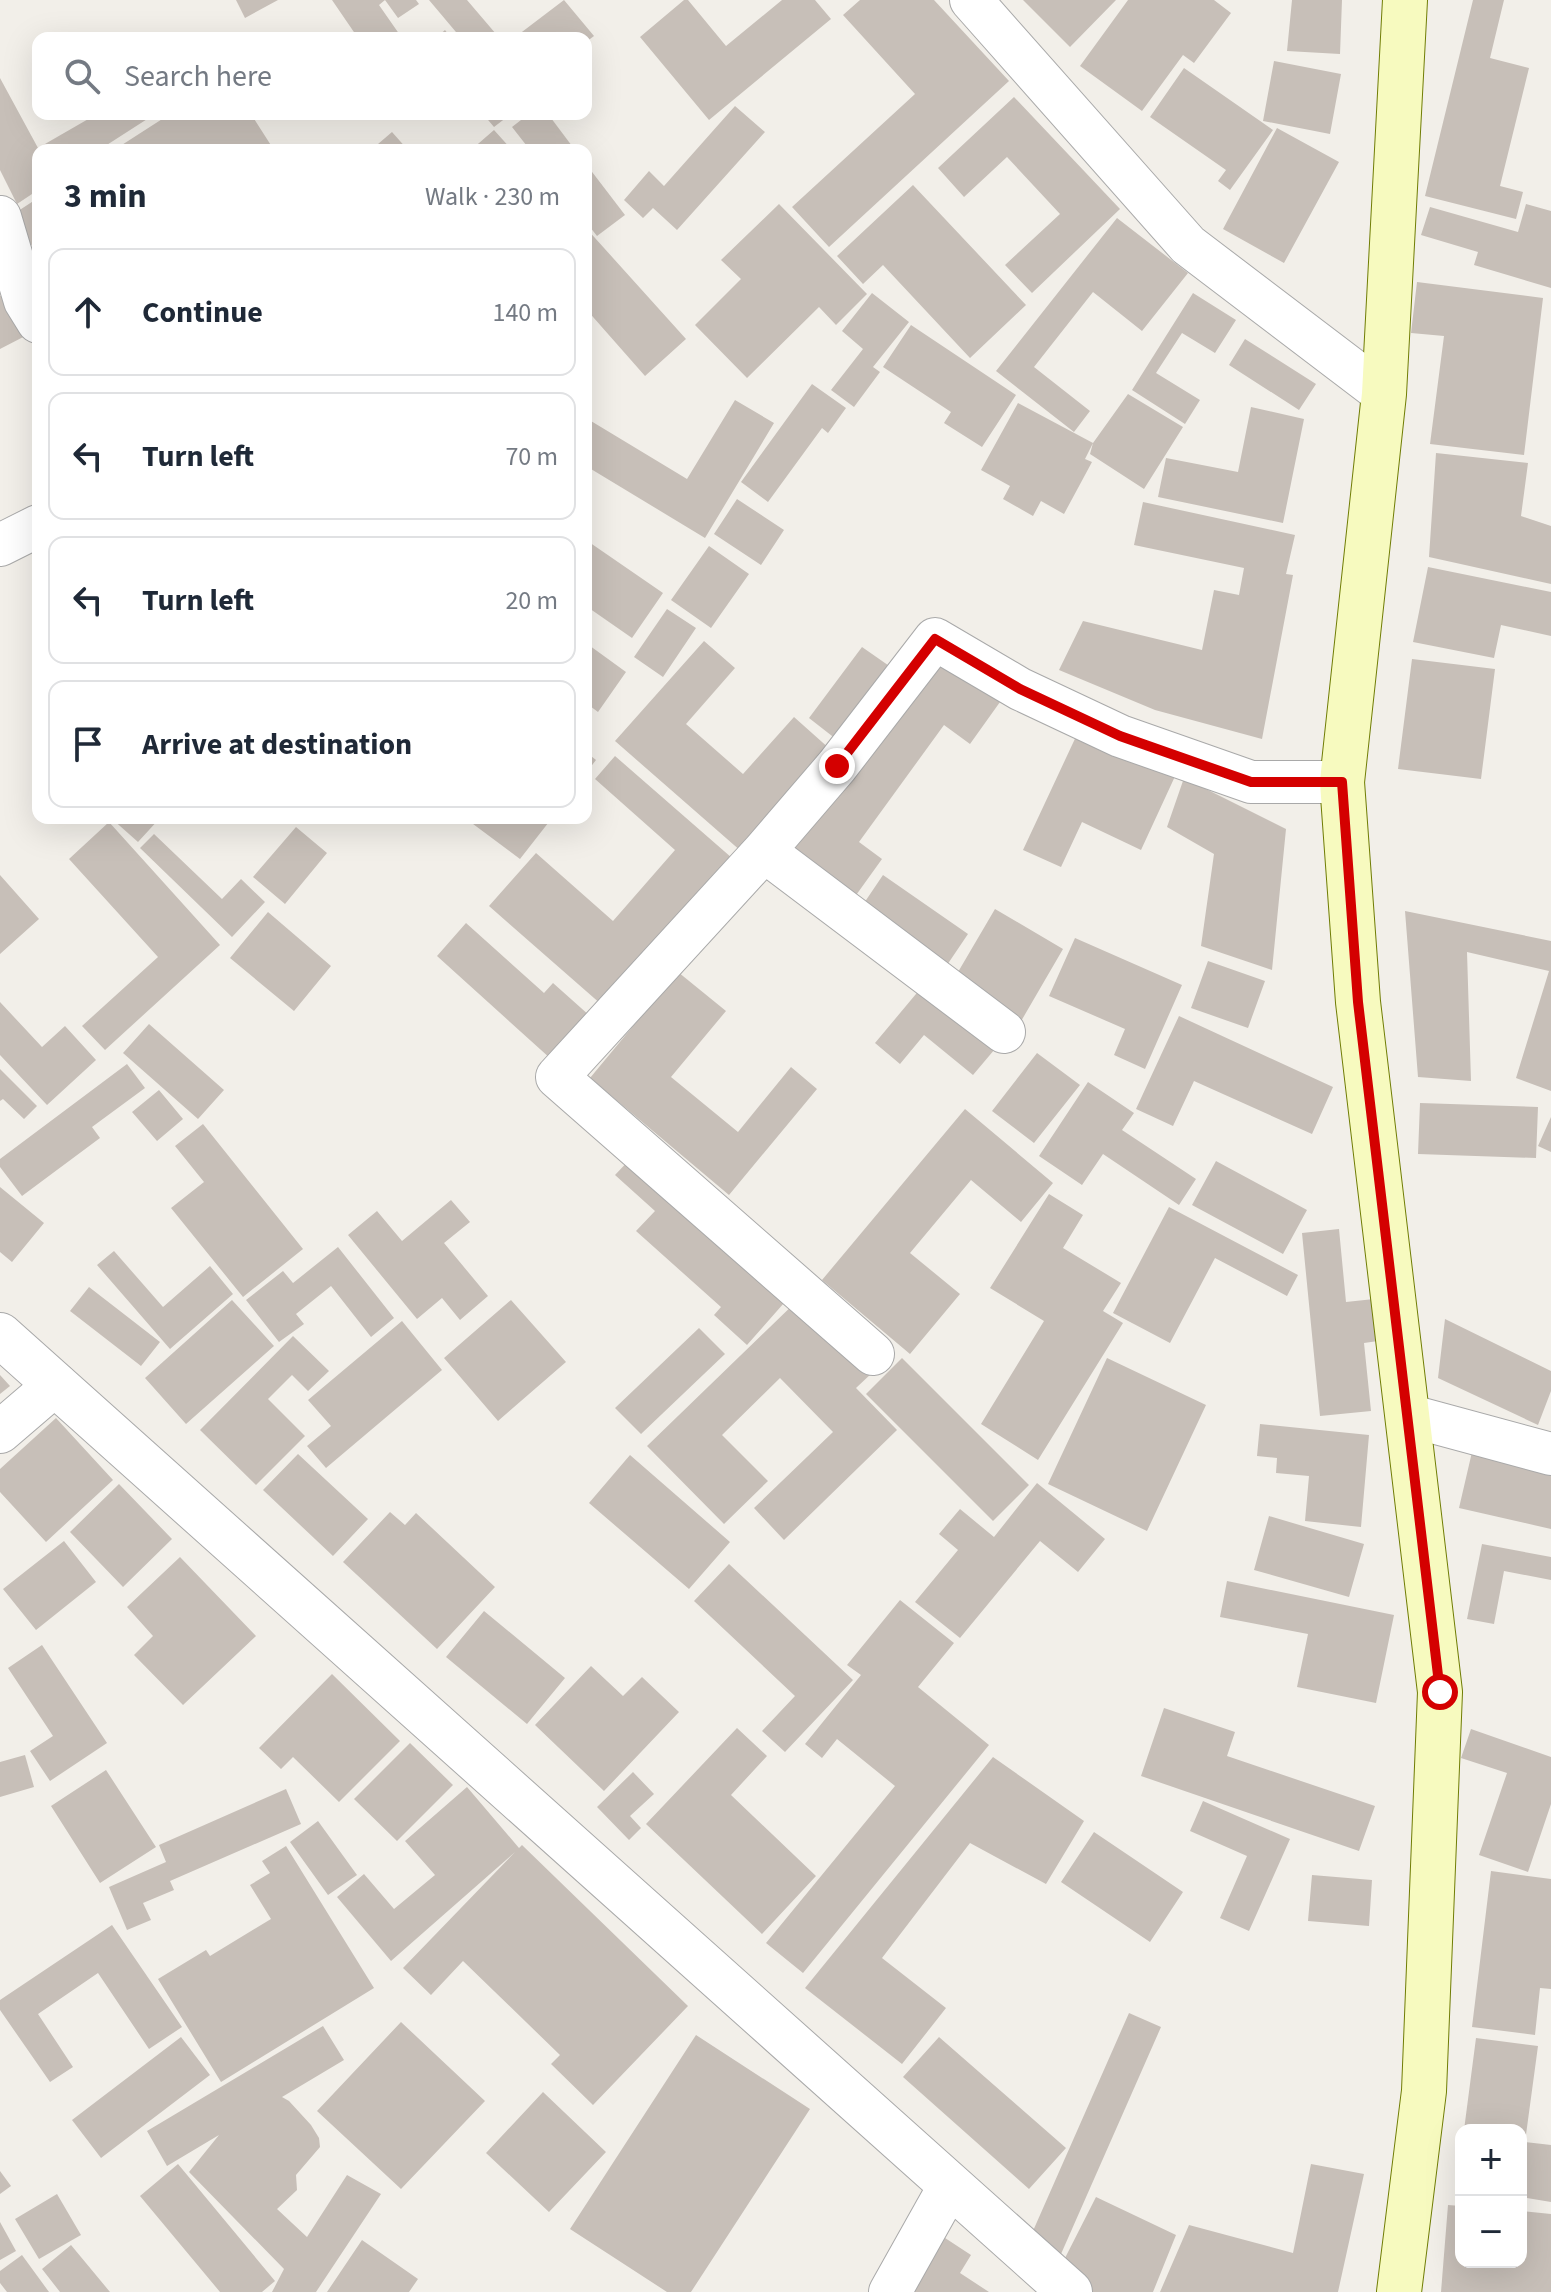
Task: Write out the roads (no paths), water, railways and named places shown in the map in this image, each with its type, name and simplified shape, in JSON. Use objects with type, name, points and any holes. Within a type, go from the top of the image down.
[{"type":"main road","points":[[1399,2292],[1424,2091],[1440,1692],[1358,1002],[1342,782],[1384,394],[1405,0]]},
{"type":"street","points":[[971,0],[1188,245],[1384,394]]},
{"type":"street","points":[[0,217],[25,301],[32,312]]},
{"type":"street","points":[[0,545],[32,529]]},
{"type":"street","points":[[873,1354],[557,1077],[764,851],[837,766],[935,639],[1020,689],[1135,742],[1251,782],[1342,782]]},
{"type":"street","points":[[764,851],[1004,1032]]},
{"type":"street","points":[[0,1335],[1070,2292]]},
{"type":"street","points":[[0,1432],[56,1384]]},
{"type":"street","points":[[1407,1415],[1551,1454]]},
{"type":"street","points":[[890,2292],[950,2185]]}]
